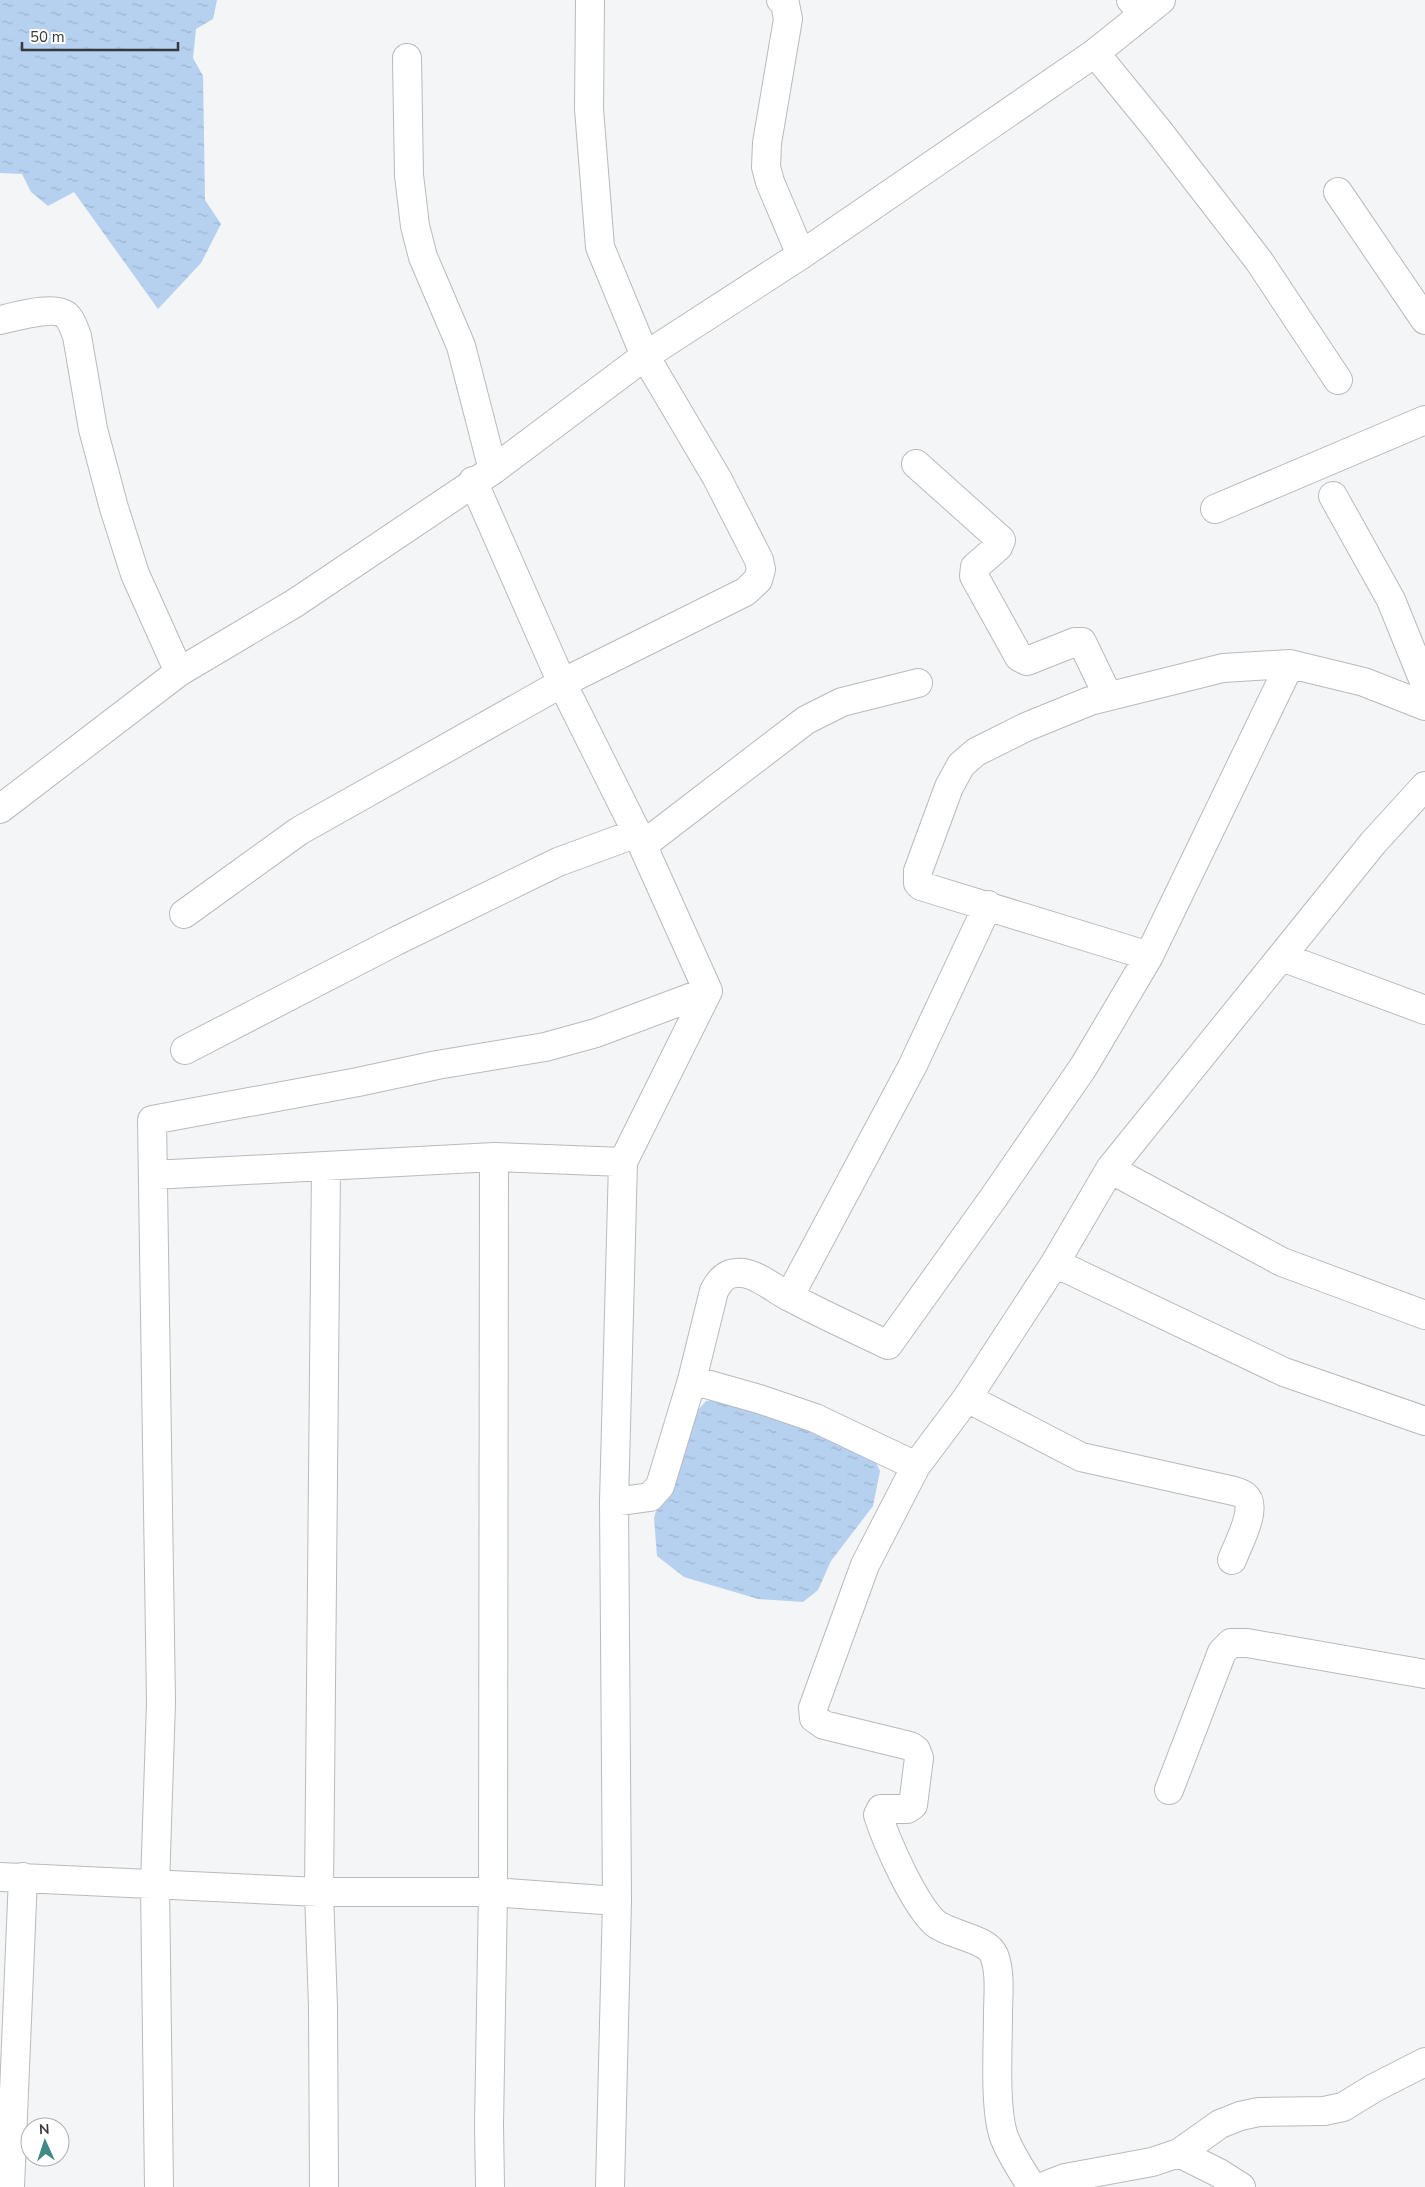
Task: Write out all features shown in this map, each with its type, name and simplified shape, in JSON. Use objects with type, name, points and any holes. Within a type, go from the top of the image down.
[{"type":"street","points":[[184,914],[299,831],[562,683],[745,592],[758,580],[761,569],[755,550],[717,478],[645,356],[600,247],[589,109],[590,0]]},
{"type":"street","points":[[781,0],[786,4],[788,19],[767,144],[766,167],[770,182],[801,255]]},
{"type":"street","points":[[0,810],[179,672],[295,603],[483,475],[645,356],[801,255],[1095,53],[1145,5]]},
{"type":"street","points":[[1095,53],[1259,260],[1338,380]]},
{"type":"street","points":[[406,58],[409,175],[415,226],[423,257],[461,346],[483,475],[562,683],[640,839],[708,991]]},
{"type":"street","points":[[1338,192],[1425,320]]},
{"type":"street","points":[[0,320],[48,311],[60,312],[67,316],[72,323],[77,336],[93,430],[120,527],[135,574],[179,672]]},
{"type":"street","points":[[1215,509],[1425,420]]},
{"type":"street","points":[[916,464],[1001,540],[998,548],[975,567],[974,576],[1019,657],[1027,661],[1074,642],[1082,642],[1108,696]]},
{"type":"street","points":[[1333,496],[1391,600],[1425,684]]},
{"type":"street","points":[[614,1502],[650,1497],[660,1486],[692,1380],[714,1290],[720,1280],[729,1274],[738,1272],[748,1274],[789,1297],[888,1345],[994,1197],[1084,1066],[1148,956],[1290,664]]},
{"type":"street","points":[[1148,956],[927,889],[918,883],[918,871],[949,787],[960,766],[976,752],[1026,727],[1090,701],[1223,668],[1290,664],[1364,682],[1425,706]]},
{"type":"street","points":[[185,1050],[396,941],[558,862],[640,839],[812,717],[842,702],[918,683]]},
{"type":"street","points":[[1032,2187],[1011,2152],[1000,2120],[998,1978],[993,1953],[984,1945],[950,1932],[936,1924],[925,1912],[915,1898],[878,1815],[881,1809],[907,1808],[913,1805],[919,1758],[916,1750],[910,1746],[824,1726],[817,1721],[813,1713],[865,1564],[916,1466],[967,1398],[1055,1263],[1110,1169],[1373,843],[1423,790]]},
{"type":"street","points":[[789,1297],[912,1067],[988,906]]},
{"type":"street","points":[[1282,957],[1425,1010]]},
{"type":"street","points":[[610,2187],[617,1901],[614,1502],[623,1162],[708,991]]},
{"type":"street","points":[[158,2187],[155,1885],[161,1702],[152,1120],[358,1082],[437,1065],[545,1047],[596,1033],[708,991]]},
{"type":"street","points":[[153,1175],[494,1158],[623,1162]]},
{"type":"street","points":[[490,2187],[489,2125],[493,1892],[494,1158]]},
{"type":"street","points":[[324,2187],[323,2007],[319,1892],[326,1166]]},
{"type":"street","points":[[1110,1169],[1282,1262],[1425,1315]]},
{"type":"street","points":[[1055,1263],[1284,1372],[1425,1421]]},
{"type":"street","points":[[692,1380],[759,1399],[815,1418],[916,1466]]},
{"type":"street","points":[[967,1398],[1081,1457],[1245,1495],[1249,1501],[1249,1517],[1232,1560]]},
{"type":"street","points":[[1169,1790],[1222,1652],[1226,1646],[1247,1643],[1425,1674]]},
{"type":"street","points":[[10,2187],[12,1877],[319,1892],[493,1892],[617,1901]]},
{"type":"street","points":[[1042,2187],[1065,2178],[1152,2162],[1179,2153],[1220,2124],[1240,2116],[1259,2112],[1324,2111],[1343,2107],[1374,2088],[1425,2062]]},
{"type":"street","points":[[1179,2153],[1219,2173],[1241,2187]]},
{"type":"water","points":[[0,0],[217,0],[213,19],[196,29],[193,58],[203,76],[205,200],[221,224],[201,263],[158,309],[74,192],[48,206],[31,192],[22,174],[0,173]]},
{"type":"water","points":[[735,1400],[871,1452],[880,1471],[873,1506],[831,1561],[818,1590],[803,1602],[758,1599],[684,1577],[657,1556],[654,1518],[679,1438],[691,1418],[706,1401]]}]
